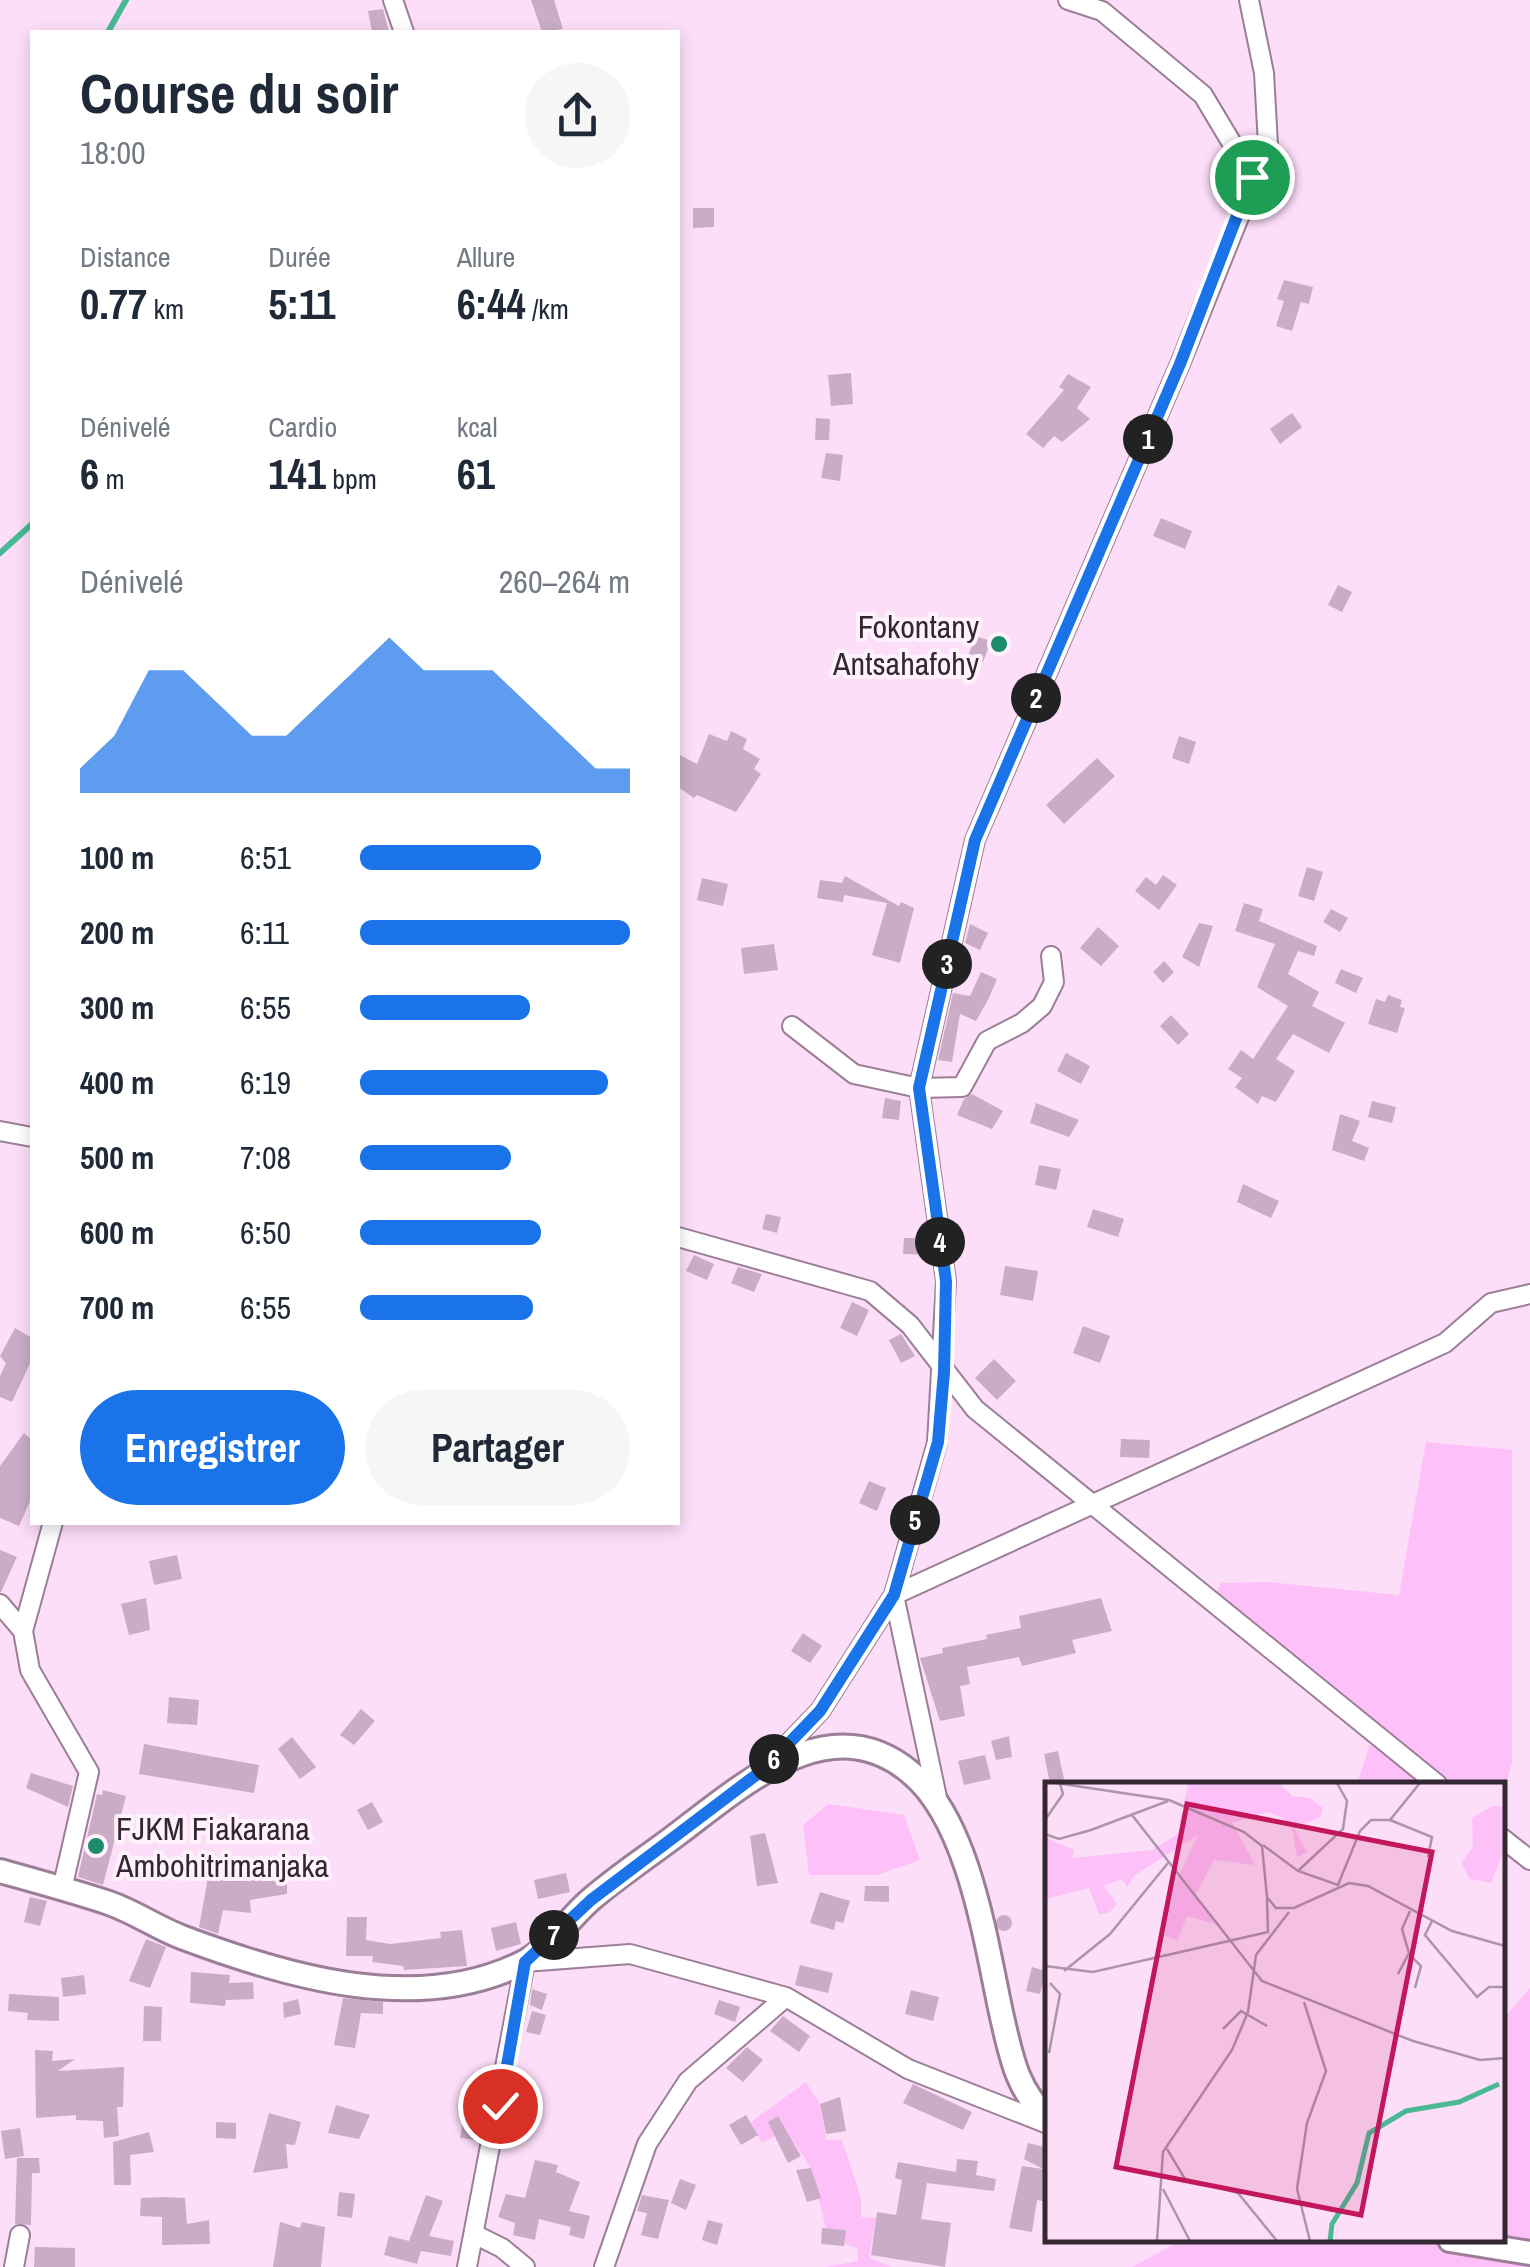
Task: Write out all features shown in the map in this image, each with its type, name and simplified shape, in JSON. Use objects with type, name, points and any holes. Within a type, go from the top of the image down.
[{"type":"street","points":[[393,0],[403,30]]},
{"type":"street","points":[[1068,0],[1102,12],[1202,95],[1252,177]]},
{"type":"street","points":[[467,2267],[525,1962],[591,1900],[764,1769],[820,1711],[894,1595],[938,1442],[944,1372],[946,1281],[919,1088],[975,840],[1180,364],[1252,177],[1268,146],[1264,73],[1249,0]]},
{"type":"street","points":[[792,1026],[854,1074],[919,1088],[962,1087],[987,1040],[1022,1024],[1042,1006],[1054,982],[1051,956]]},
{"type":"street","points":[[0,1131],[30,1137]]},
{"type":"street","points":[[680,1238],[870,1291],[910,1325],[975,1410],[1436,1782]]},
{"type":"street","points":[[894,1595],[1445,1343],[1491,1303],[1530,1294]]},
{"type":"street","points":[[52,1525],[23,1631],[30,1670],[90,1772],[62,1890]]},
{"type":"street","points":[[894,1595],[938,1802],[972,1888],[1015,2072],[1033,2105],[1045,2118]]},
{"type":"street","points":[[0,1604],[23,1631]]},
{"type":"street","points":[[764,1769],[825,1746],[870,1748],[911,1772],[938,1802]]},
{"type":"street","points":[[1505,1840],[1530,1860]]},
{"type":"street","points":[[0,1872],[111,1904],[199,1943],[346,1987],[466,1984],[525,1962],[630,1954],[786,1997],[908,2069],[1045,2120]]},
{"type":"street","points":[[604,2267],[647,2144],[688,2080],[786,1997]]},
{"type":"street","points":[[474,2234],[525,2267]]},
{"type":"street","points":[[14,2267],[20,2235]]},
{"type":"street","points":[[1463,2242],[1530,2252]]},
{"type":"shaded area","points":[[1426,1442],[1512,1450],[1512,1763],[1505,1787],[1505,1782],[1358,1782],[1376,1726],[1215,1595],[1221,1583],[1267,1582],[1399,1595]]},
{"type":"shaded area","points":[[828,1804],[904,1815],[920,1860],[877,1875],[809,1875],[803,1825]]},
{"type":"shaded area","points":[[1530,1988],[1530,2267],[1132,2267],[1178,2242],[1505,2242],[1505,2017]]},
{"type":"shaded area","points":[[806,2082],[820,2104],[826,2140],[842,2140],[861,2198],[861,2217],[876,2218],[869,2258],[892,2267],[826,2267],[858,2261],[857,2248],[844,2244],[845,2230],[826,2229],[811,2168],[786,2130],[762,2143],[751,2122]]},
{"type":"building","points":[[531,0],[554,0],[563,29],[541,30]]},
{"type":"building","points":[[383,9],[388,30],[372,30],[368,11]]},
{"type":"building","points":[[693,208],[714,208],[714,227],[693,228]]},
{"type":"building","points":[[1284,280],[1313,287],[1309,304],[1301,302],[1292,331],[1276,326],[1284,301],[1277,299]]},
{"type":"building","points":[[851,373],[853,404],[831,406],[828,375]]},
{"type":"building","points":[[1068,374],[1091,387],[1077,408],[1090,419],[1062,442],[1054,436],[1043,448],[1026,434],[1064,390],[1059,387]]},
{"type":"building","points":[[1292,413],[1302,427],[1280,444],[1270,429]]},
{"type":"building","points":[[816,418],[830,419],[829,440],[815,440]]},
{"type":"building","points":[[826,453],[843,455],[840,481],[821,478]]},
{"type":"building","points":[[1161,518],[1192,531],[1185,549],[1153,536]]},
{"type":"building","points":[[1338,585],[1352,592],[1342,612],[1328,605]]},
{"type":"building","points":[[975,636],[991,641],[983,662],[968,657]]},
{"type":"building","points":[[731,731],[747,739],[743,749],[760,759],[754,769],[761,774],[736,812],[697,795],[694,798],[680,788],[680,755],[697,764],[709,734],[727,741]]},
{"type":"building","points":[[1179,736],[1196,742],[1189,764],[1172,758]]},
{"type":"building","points":[[1097,758],[1115,776],[1064,824],[1046,805]]},
{"type":"building","points":[[1307,867],[1323,872],[1314,901],[1298,896]]},
{"type":"building","points":[[1163,875],[1177,885],[1159,910],[1135,891],[1146,877],[1156,885]]},
{"type":"building","points":[[845,876],[899,906],[901,902],[914,908],[900,963],[872,955],[887,903],[844,895],[843,902],[817,898],[820,880],[842,883]]},
{"type":"building","points":[[702,878],[728,884],[723,906],[697,900]]},
{"type":"building","points":[[1244,903],[1263,909],[1259,921],[1317,946],[1314,956],[1298,951],[1288,974],[1319,992],[1312,1006],[1345,1023],[1329,1053],[1293,1034],[1276,1059],[1295,1071],[1276,1102],[1262,1096],[1258,1104],[1235,1087],[1242,1078],[1228,1069],[1241,1050],[1253,1059],[1288,1006],[1257,987],[1275,944],[1235,931]]},
{"type":"building","points":[[1331,909],[1348,918],[1340,932],[1323,922]]},
{"type":"building","points":[[1199,923],[1213,926],[1199,967],[1182,957]]},
{"type":"building","points":[[970,924],[988,933],[980,950],[965,943]]},
{"type":"building","points":[[1098,927],[1119,946],[1101,966],[1080,948]]},
{"type":"building","points":[[774,944],[778,970],[744,974],[741,948]]},
{"type":"building","points":[[1164,961],[1174,972],[1163,983],[1153,972]]},
{"type":"building","points":[[1341,969],[1363,978],[1356,993],[1335,983]]},
{"type":"building","points":[[981,972],[997,979],[988,1000],[976,1021],[960,1014],[952,1062],[938,1060],[953,993],[970,996]]},
{"type":"building","points":[[1388,995],[1402,1000],[1400,1007],[1405,1008],[1397,1033],[1368,1024],[1376,999],[1385,1002]]},
{"type":"building","points":[[1171,1015],[1189,1034],[1178,1045],[1160,1026]]},
{"type":"building","points":[[1066,1053],[1090,1066],[1081,1084],[1057,1071]]},
{"type":"building","points":[[972,1094],[1003,1111],[992,1129],[957,1115],[964,1099]]},
{"type":"building","points":[[885,1098],[901,1101],[899,1120],[882,1118]]},
{"type":"building","points":[[1372,1101],[1396,1107],[1392,1123],[1368,1117]]},
{"type":"building","points":[[1036,1103],[1079,1120],[1069,1137],[1030,1123]]},
{"type":"building","points":[[1340,1114],[1360,1121],[1352,1141],[1369,1148],[1364,1161],[1332,1150]]},
{"type":"building","points":[[1039,1165],[1061,1169],[1056,1190],[1035,1185]]},
{"type":"building","points":[[1243,1184],[1279,1201],[1271,1218],[1237,1202]]},
{"type":"building","points":[[1093,1209],[1124,1219],[1118,1237],[1087,1227]]},
{"type":"building","points":[[766,1214],[781,1217],[777,1233],[762,1229]]},
{"type":"building","points":[[904,1238],[927,1238],[930,1255],[903,1254]]},
{"type":"building","points":[[694,1255],[714,1264],[707,1280],[686,1271]]},
{"type":"building","points":[[1005,1266],[1038,1271],[1033,1301],[1000,1295]]},
{"type":"building","points":[[738,1267],[762,1274],[754,1292],[731,1283]]},
{"type":"building","points":[[852,1302],[869,1310],[857,1336],[840,1328]]},
{"type":"building","points":[[1083,1326],[1110,1336],[1100,1363],[1073,1353]]},
{"type":"building","points":[[15,1328],[30,1337],[30,1363],[12,1402],[0,1397],[0,1376],[6,1363],[0,1356]]},
{"type":"building","points":[[901,1334],[915,1356],[901,1363],[889,1340]]},
{"type":"building","points":[[994,1359],[1016,1381],[997,1400],[975,1378]]},
{"type":"building","points":[[24,1433],[30,1438],[30,1501],[19,1526],[0,1518],[0,1466]]},
{"type":"building","points":[[1121,1439],[1150,1440],[1149,1458],[1120,1457]]},
{"type":"building","points":[[869,1481],[886,1488],[877,1511],[859,1503]]},
{"type":"building","points":[[0,1550],[17,1557],[1,1592],[0,1592]]},
{"type":"building","points":[[177,1555],[182,1579],[154,1585],[149,1561]]},
{"type":"building","points":[[146,1598],[150,1630],[129,1635],[121,1604]]},
{"type":"building","points":[[1101,1598],[1112,1631],[1072,1640],[1076,1653],[1022,1666],[1019,1657],[967,1667],[970,1684],[960,1686],[965,1716],[940,1721],[920,1658],[943,1653],[942,1648],[1021,1628],[1019,1616]]},
{"type":"building","points":[[803,1633],[822,1646],[810,1663],[791,1651]]},
{"type":"building","points":[[169,1697],[199,1700],[197,1725],[167,1723]]},
{"type":"building","points":[[361,1709],[375,1721],[354,1745],[340,1735]]},
{"type":"building","points":[[1009,1736],[1012,1757],[996,1760],[991,1741]]},
{"type":"building","points":[[292,1737],[316,1767],[300,1779],[278,1749]]},
{"type":"building","points":[[144,1744],[259,1765],[254,1793],[139,1774]]},
{"type":"building","points":[[1058,1751],[1065,1782],[1050,1782],[1044,1754]]},
{"type":"building","points":[[985,1755],[991,1779],[964,1785],[958,1761]]},
{"type":"building","points":[[31,1773],[73,1786],[68,1807],[26,1788]]},
{"type":"building","name":"FJKM Fiakarana Ambohitrimanjaka","points":[[103,1790],[126,1796],[103,1885],[78,1877],[97,1794],[102,1795]]},
{"type":"building","points":[[372,1802],[383,1822],[368,1830],[357,1810]]},
{"type":"building","points":[[765,1833],[778,1883],[757,1886],[750,1836]]},
{"type":"building","points":[[223,1871],[266,1881],[287,1880],[287,1894],[250,1900],[251,1913],[223,1910],[218,1934],[199,1927],[209,1872]]},
{"type":"building","points":[[566,1873],[570,1892],[538,1899],[534,1880]]},
{"type":"building","points":[[865,1886],[889,1886],[889,1902],[864,1901]]},
{"type":"building","points":[[820,1892],[850,1901],[843,1923],[836,1921],[834,1930],[810,1923]]},
{"type":"building","points":[[30,1897],[47,1901],[40,1926],[24,1922]]},
{"type":"building","points":[[1004,1915],[1012,1923],[1004,1931],[996,1923]]},
{"type":"building","points":[[347,1917],[367,1917],[366,1940],[390,1944],[441,1938],[440,1932],[462,1930],[467,1966],[404,1970],[403,1966],[372,1962],[373,1956],[346,1956]]},
{"type":"building","points":[[516,1922],[521,1944],[496,1951],[491,1928]]},
{"type":"building","points":[[146,1939],[166,1947],[150,1988],[129,1981]]},
{"type":"building","points":[[800,1965],[833,1973],[828,1993],[795,1985]]},
{"type":"building","points":[[1032,1967],[1045,1971],[1040,1994],[1026,1991]]},
{"type":"building","points":[[191,1972],[230,1975],[229,1983],[253,1982],[254,1999],[226,2000],[225,2006],[190,2003]]},
{"type":"building","points":[[84,1975],[86,1994],[63,1997],[61,1978]]},
{"type":"building","points":[[532,1989],[547,1994],[542,2010],[530,2005]]},
{"type":"building","points":[[911,1990],[939,1997],[933,2021],[905,2014]]},
{"type":"building","points":[[9,1994],[59,1997],[59,2021],[27,2020],[28,2013],[8,2011]]},
{"type":"building","points":[[343,1998],[383,2002],[383,2014],[361,2013],[355,2048],[334,2045]]},
{"type":"building","points":[[298,1999],[301,2014],[284,2018],[283,2003]]},
{"type":"building","points":[[719,2000],[740,2007],[735,2022],[714,2014]]},
{"type":"building","points":[[144,2006],[162,2007],[161,2041],[143,2041]]},
{"type":"building","points":[[532,2011],[546,2015],[540,2035],[526,2032]]},
{"type":"building","points":[[783,2016],[810,2036],[799,2052],[770,2031]]},
{"type":"building","points":[[747,2047],[763,2060],[743,2082],[726,2068]]},
{"type":"building","points":[[35,2050],[53,2051],[52,2061],[75,2059],[58,2071],[124,2067],[123,2107],[117,2107],[119,2136],[104,2138],[103,2121],[76,2120],[76,2115],[36,2118]]},
{"type":"building","points":[[913,2084],[972,2112],[963,2130],[903,2103]]},
{"type":"building","points":[[840,2097],[846,2131],[826,2134],[820,2104]]},
{"type":"building","points":[[336,2105],[370,2115],[359,2139],[328,2133]]},
{"type":"building","points":[[269,2113],[301,2122],[295,2145],[286,2144],[288,2168],[253,2173]]},
{"type":"building","points":[[746,2115],[758,2135],[741,2145],[729,2125]]},
{"type":"building","points":[[464,2116],[482,2119],[478,2140],[460,2138]]},
{"type":"building","points":[[778,2116],[801,2156],[788,2163],[768,2122]]},
{"type":"building","points":[[216,2122],[236,2123],[236,2139],[216,2138]]},
{"type":"building","points":[[20,2128],[24,2156],[5,2159],[1,2131]]},
{"type":"building","points":[[149,2132],[154,2152],[130,2155],[131,2185],[114,2185],[113,2142]]},
{"type":"building","points":[[1028,2143],[1045,2147],[1045,2201],[1037,2200],[1032,2232],[1009,2228],[1022,2166],[1043,2169],[1024,2159]]},
{"type":"building","points":[[17,2158],[39,2158],[40,2173],[32,2173],[31,2225],[15,2224]]},
{"type":"building","points":[[957,2159],[978,2161],[976,2175],[996,2179],[994,2191],[927,2183],[921,2219],[951,2223],[945,2267],[871,2255],[877,2212],[896,2215],[902,2180],[895,2178],[898,2162],[956,2172]]},
{"type":"building","points":[[535,2160],[558,2165],[556,2172],[580,2182],[569,2211],[590,2216],[584,2239],[569,2235],[571,2227],[539,2219],[535,2240],[513,2235],[515,2223],[498,2217],[506,2194],[525,2198]]},
{"type":"building","points":[[811,2168],[821,2198],[807,2202],[796,2170]]},
{"type":"building","points":[[680,2179],[696,2185],[686,2210],[671,2203]]},
{"type":"building","points":[[339,2192],[355,2194],[352,2218],[337,2216]]},
{"type":"building","points":[[426,2195],[443,2201],[429,2236],[454,2241],[451,2256],[421,2251],[417,2264],[384,2255],[389,2236],[409,2241]]},
{"type":"building","points":[[642,2195],[669,2200],[658,2239],[641,2235],[647,2213],[637,2211]]},
{"type":"building","points":[[141,2198],[185,2198],[187,2224],[209,2220],[210,2244],[162,2245],[162,2217],[140,2216]]},
{"type":"building","points":[[708,2220],[723,2224],[717,2245],[702,2240]]},
{"type":"building","points":[[280,2222],[300,2228],[302,2222],[325,2227],[321,2267],[273,2267]]},
{"type":"building","points":[[822,2228],[846,2230],[844,2246],[821,2244]]},
{"type":"building","points":[[35,2247],[75,2248],[75,2267],[34,2267]]},
{"type":"waterway","points":[[109,30],[126,0]]},
{"type":"waterway","points":[[0,553],[30,526]]},
{"type":"place","name":"Fokontany Antsahafohy","points":[[999,644]]},
{"type":"place","name":"FJKM Fiakarana Ambohitrimanjaka","points":[[96,1846]]},
{"type":"route","points":[[500,2106],[525,1962],[591,1900],[764,1769],[820,1711],[894,1595],[938,1442],[944,1372],[946,1281],[919,1088],[975,840],[1180,364],[1252,177]]}]
